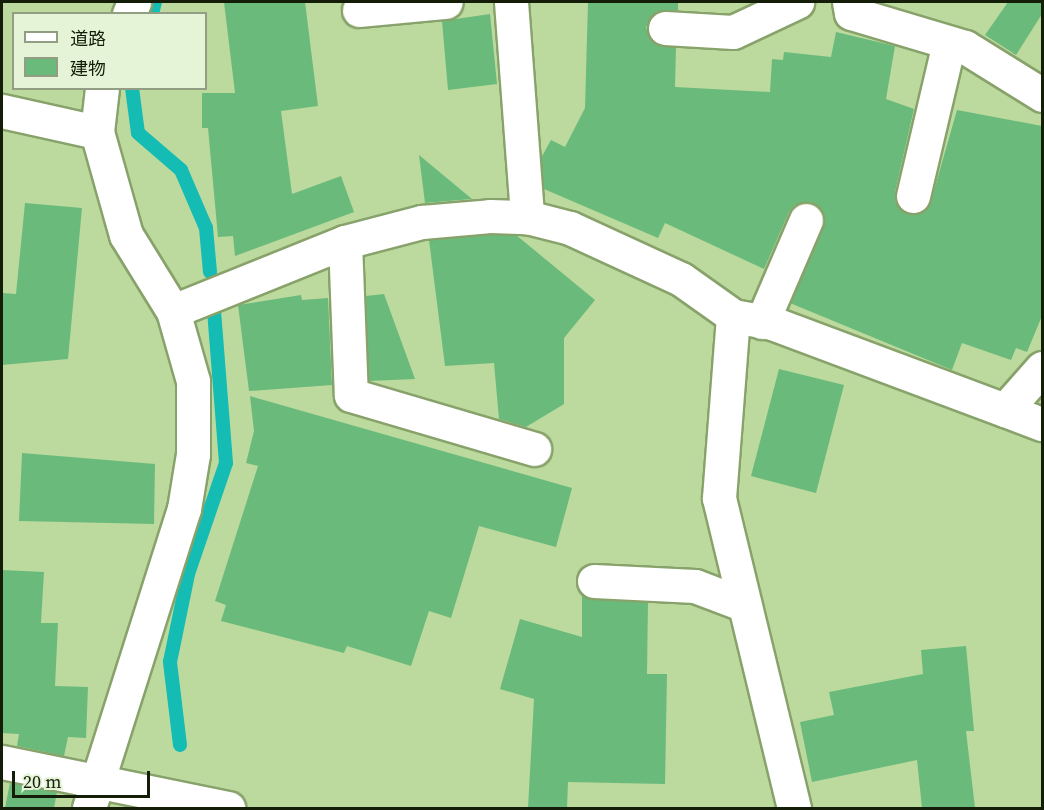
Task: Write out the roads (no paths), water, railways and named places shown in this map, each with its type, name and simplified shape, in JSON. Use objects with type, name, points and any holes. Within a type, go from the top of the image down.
[{"type":"street","points":[[359,10],[446,2]]},
{"type":"street","points":[[511,2],[527,217]]},
{"type":"street","points":[[665,28],[733,32],[797,2]]},
{"type":"street","points":[[849,2],[851,13],[949,43],[1042,94]]},
{"type":"street","points":[[913,196],[949,43]]},
{"type":"street","points":[[93,795],[184,509],[194,454],[193,381],[173,311],[126,235],[97,132],[102,90]]},
{"type":"street","points":[[2,111],[97,132]]},
{"type":"street","points":[[173,311],[345,242],[422,222],[527,217],[570,228],[681,279],[748,319],[1042,424]]},
{"type":"street","points":[[794,808],[719,498],[748,319],[806,220]]},
{"type":"street","points":[[345,242],[351,395],[534,449]]},
{"type":"street","points":[[1005,410],[1042,368]]},
{"type":"street","points":[[594,580],[695,586],[746,605]]},
{"type":"street","points":[[2,762],[93,795],[228,808]]},
{"type":"waterway","points":[[152,12],[155,2]]},
{"type":"waterway","points":[[132,90],[138,133],[181,170],[206,228],[210,272]]},
{"type":"waterway","points":[[180,745],[170,662],[188,574],[226,463],[214,312]]}]
